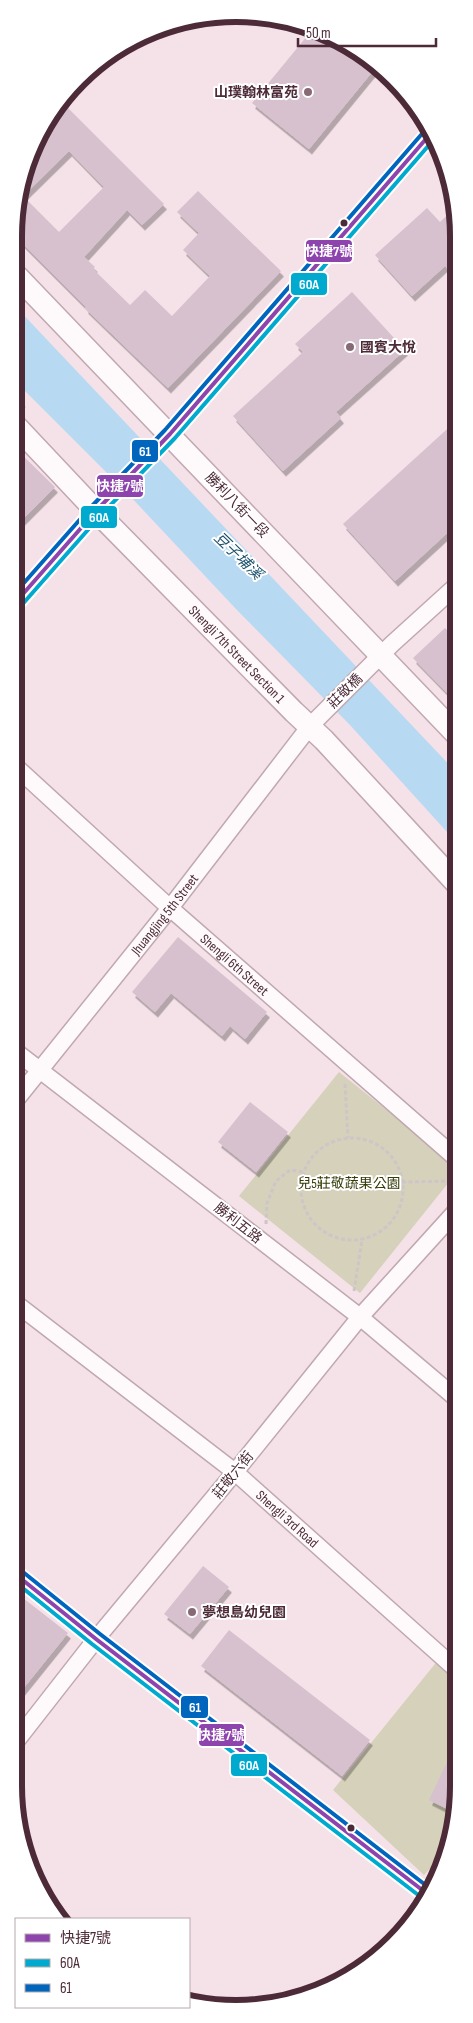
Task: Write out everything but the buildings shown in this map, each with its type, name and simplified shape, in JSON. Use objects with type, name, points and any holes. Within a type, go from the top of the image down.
[{"type":"street","points":[[22,595],[96,511],[170,434],[426,139]]},
{"type":"street","name":"勝利八街一段","points":[[22,281],[450,728]]},
{"type":"street","name":"Shengli 7th Street Section 1","points":[[22,432],[96,511],[310,726],[450,876]]},
{"type":"street","points":[[380,655],[450,591]]},
{"type":"street","name":"莊敬橋","points":[[310,726],[380,655]]},
{"type":"street","name":"Jhuangjing 5th Street","points":[[22,1093],[170,908],[310,726]]},
{"type":"street","name":"Shengli 6th Street","points":[[22,772],[170,908],[450,1153]]},
{"type":"street","name":"勝利五路","points":[[22,1057],[360,1317],[450,1393]]},
{"type":"street","name":"莊敬六街","points":[[22,1734],[96,1639],[235,1472],[360,1317],[450,1218]]},
{"type":"street","name":"Shengli 3rd Road","points":[[22,1308],[235,1472],[450,1660]]},
{"type":"street","points":[[22,1579],[96,1639],[423,1891]]},
{"type":"path","points":[[344,1060],[348,1138]]},
{"type":"path","points":[[348,1138],[365,1140],[381,1147],[393,1159],[401,1174],[404,1191],[400,1208],[391,1223],[378,1234],[362,1240],[345,1240],[329,1235],[316,1225],[306,1212],[301,1196],[302,1180],[307,1164],[318,1151],[332,1142],[348,1138]]},
{"type":"path","points":[[266,1224],[268,1203],[276,1181],[290,1170],[304,1172]]},
{"type":"path","points":[[402,1182],[450,1180]]},
{"type":"path","points":[[354,1290],[362,1240]]},
{"type":"green space","name":"兒5莊敬蔬果公園","points":[[339,1072],[450,1160],[450,1181],[360,1293],[239,1196]]},
{"type":"green space","points":[[439,1659],[450,1670],[450,1800],[443,1842],[436,1862],[424,1875],[333,1790]]},
{"type":"water","name":"豆子埔溪","points":[[22,313],[450,766],[450,835],[350,725],[236,609],[129,495],[22,388]]},
{"type":"transit line","name":"61","points":[[22,585],[91,507],[165,430],[423,132]]},
{"type":"transit line","name":"快捷7號","points":[[22,595],[96,511],[170,434],[426,139]]},
{"type":"transit line","name":"60A","points":[[22,605],[101,515],[175,438],[429,145]]},
{"type":"transit line","name":"61","points":[[22,1571],[100,1634],[426,1885]]},
{"type":"transit line","name":"快捷7號","points":[[22,1579],[96,1639],[423,1891]]},
{"type":"transit line","name":"60A","points":[[22,1587],[92,1644],[420,1897]]},
{"type":"place","name":"山璞翰林富苑","points":[[308,92]]},
{"type":"place","name":"國賓大悅","points":[[350,347]]},
{"type":"place","name":"夢想島幼兒園","points":[[192,1612]]}]
